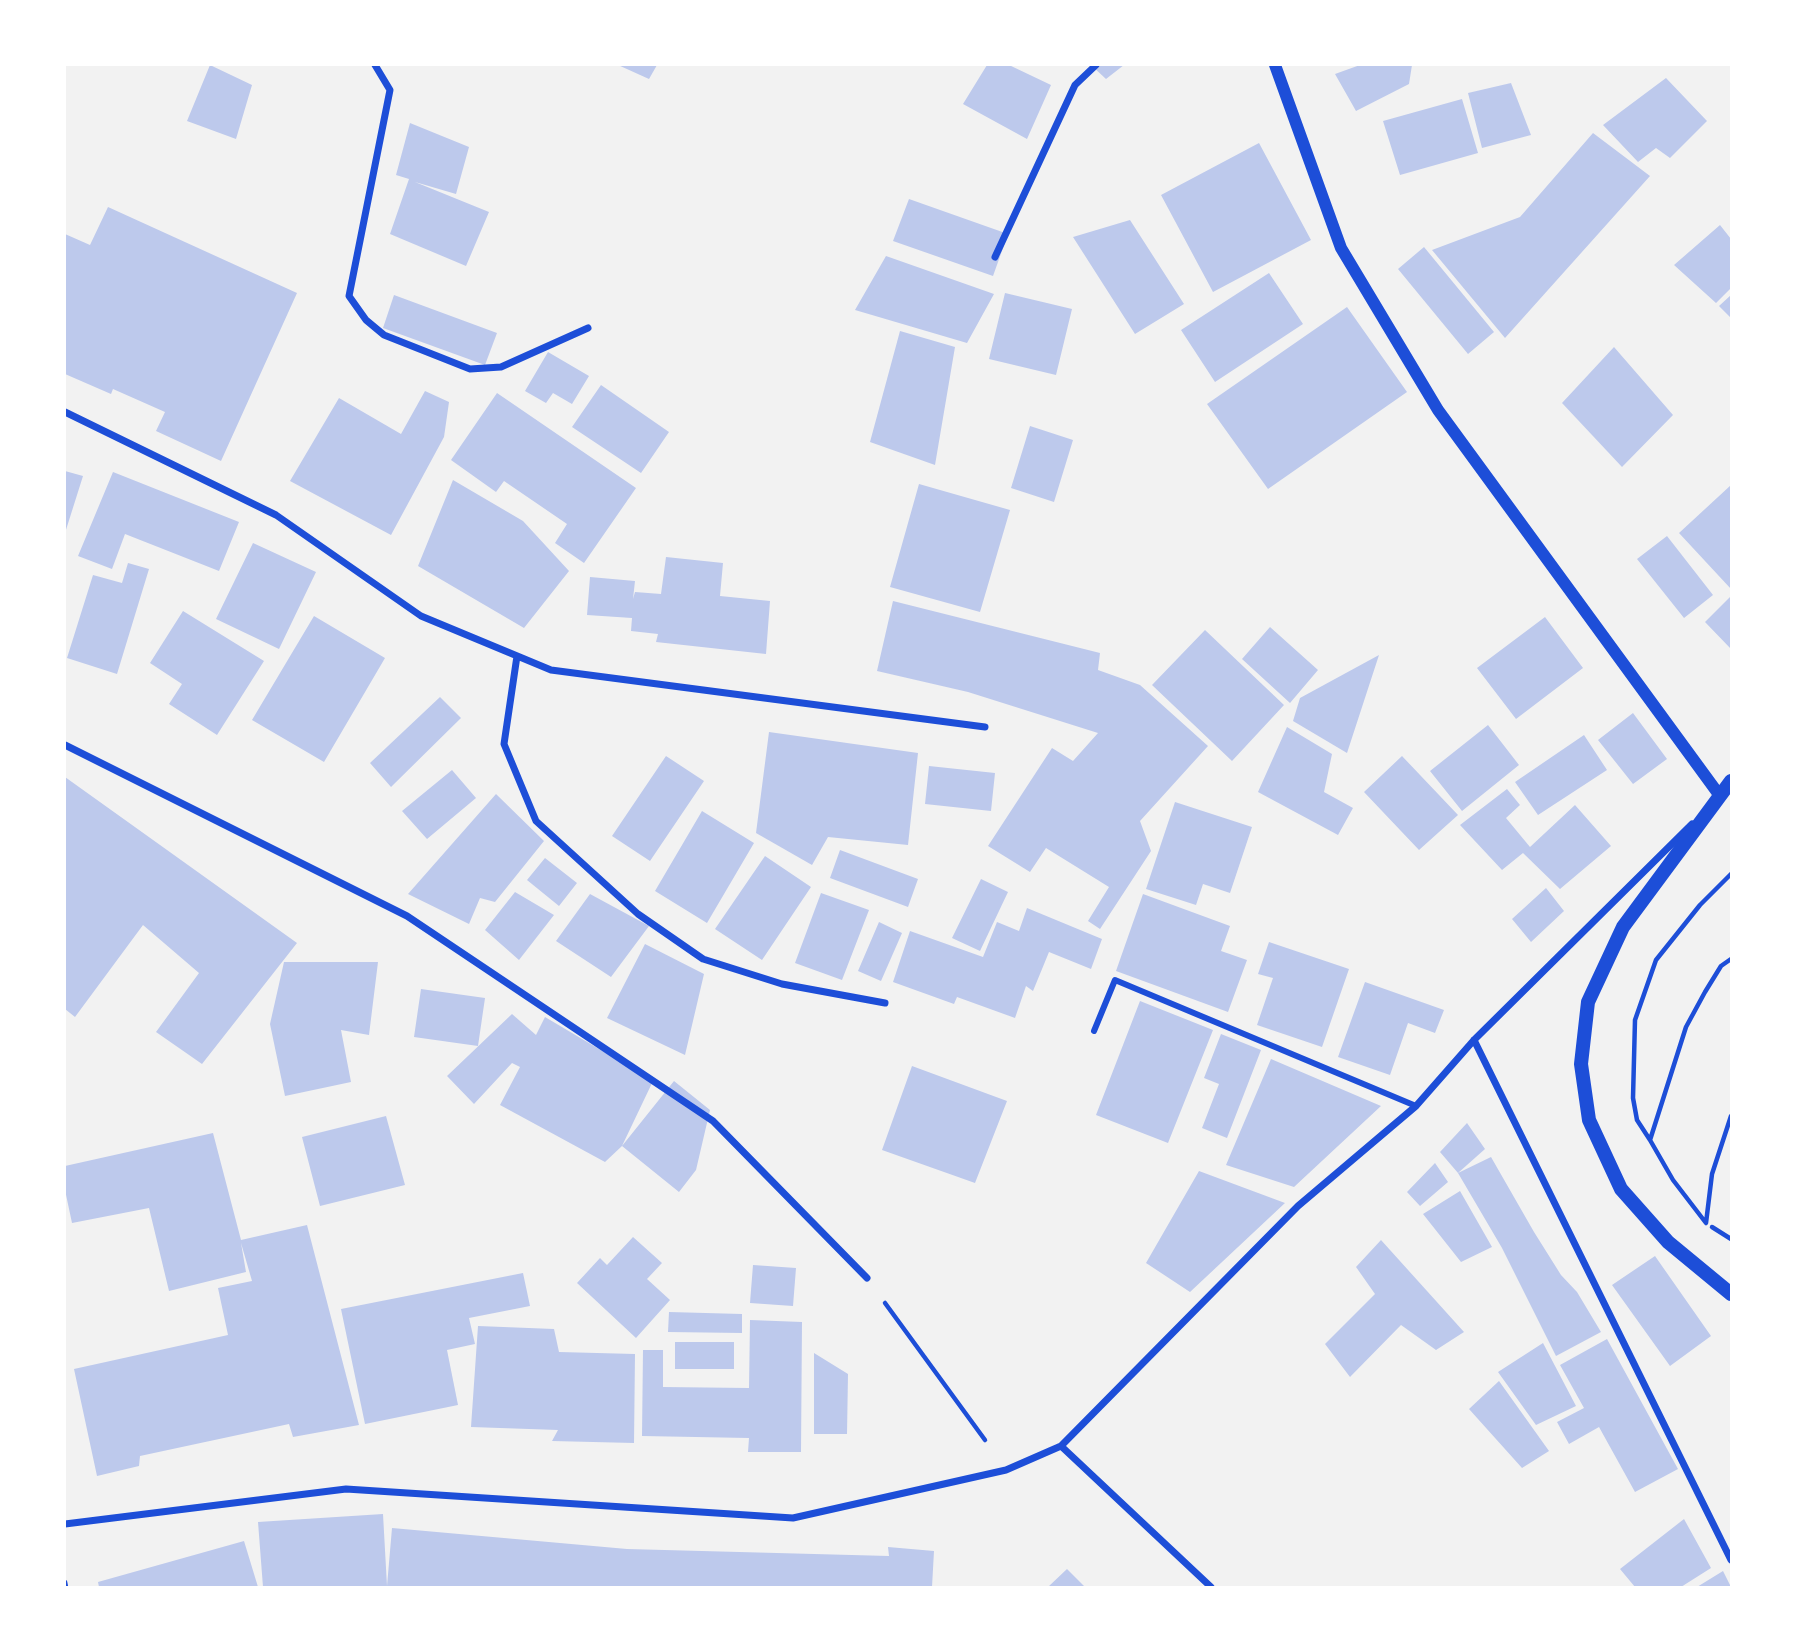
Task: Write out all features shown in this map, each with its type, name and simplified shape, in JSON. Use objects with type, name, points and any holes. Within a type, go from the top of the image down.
[{"type":"main road","points":[[1731,781],[1623,927],[1588,1002],[1581,1064],[1589,1120],[1621,1189],[1668,1241],[1731,1294]]},
{"type":"street","points":[[375,65],[390,90],[349,296],[366,320],[384,335],[470,369],[501,367],[588,328]]},
{"type":"street","points":[[995,257],[1075,85],[1096,65]]},
{"type":"street","points":[[65,1524],[346,1489],[793,1518],[1006,1469],[1061,1446],[1298,1206],[1416,1106],[1474,1040],[1720,796],[1438,410],[1341,247],[1276,65]]},
{"type":"street","points":[[65,412],[276,515],[421,615],[551,670],[985,727]]},
{"type":"street","points":[[517,656],[504,744],[537,821],[638,914],[703,959],[782,984],[885,1003]]},
{"type":"street","points":[[65,745],[407,916],[713,1121],[867,1278]]},
{"type":"street","points":[[1094,1031],[1115,980],[1416,1106]]},
{"type":"street","points":[[1474,1040],[1731,1560]]},
{"type":"street","points":[[1061,1446],[1211,1587]]},
{"type":"path","points":[[1731,874],[1700,905],[1656,960],[1636,1020],[1633,1098],[1637,1120],[1673,1180],[1706,1223],[1731,1239]]},
{"type":"path","points":[[1650,1140],[1686,1027],[1721,966],[1731,959]]},
{"type":"path","points":[[1706,1223],[1712,1174],[1731,1116]]},
{"type":"path","points":[[867,1278],[1006,1469]]},
{"type":"path","points":[[65,1582],[66,1587]]},
{"type":"building","points":[[210,65],[252,85],[236,139],[187,121]]},
{"type":"building","points":[[618,65],[657,65],[649,79]]},
{"type":"building","points":[[987,65],[1009,65],[1051,85],[1027,139],[963,104]]},
{"type":"building","points":[[1091,65],[1124,65],[1106,79]]},
{"type":"building","points":[[1360,65],[1412,65],[1409,84],[1356,111],[1335,74]]},
{"type":"building","points":[[1666,78],[1707,121],[1670,158],[1656,148],[1638,162],[1603,125]]},
{"type":"building","points":[[1511,83],[1531,135],[1482,148],[1468,93]]},
{"type":"building","points":[[1462,99],[1478,153],[1400,175],[1383,121]]},
{"type":"building","points":[[410,123],[469,147],[456,194],[415,182],[489,212],[466,266],[390,234],[409,179],[396,175]]},
{"type":"building","points":[[1593,133],[1650,176],[1505,338],[1432,250],[1520,217]]},
{"type":"building","points":[[1259,143],[1311,240],[1213,292],[1161,195]]},
{"type":"building","points":[[909,199],[1008,234],[993,276],[893,241]]},
{"type":"building","points":[[108,207],[297,293],[221,461],[156,431],[165,412],[113,389],[111,394],[65,374],[65,234],[90,245]]},
{"type":"building","points":[[1130,220],[1184,304],[1135,334],[1073,237]]},
{"type":"building","points":[[1720,225],[1731,239],[1731,288],[1716,303],[1674,265]]},
{"type":"building","points":[[1424,247],[1494,332],[1468,354],[1398,269]]},
{"type":"building","points":[[886,256],[994,294],[967,343],[855,310]]},
{"type":"building","points":[[1269,273],[1303,324],[1215,382],[1181,330]]},
{"type":"building","points":[[1005,293],[1072,309],[1056,375],[989,359]]},
{"type":"building","points":[[394,295],[497,333],[485,365],[383,328]]},
{"type":"building","points":[[1731,295],[1731,318],[1719,306]]},
{"type":"building","points":[[1347,307],[1407,392],[1268,489],[1207,404]]},
{"type":"building","points":[[900,331],[955,347],[935,465],[870,442]]},
{"type":"building","points":[[1614,347],[1673,415],[1622,467],[1562,403]]},
{"type":"building","points":[[548,352],[589,376],[572,404],[553,393],[546,403],[525,391]]},
{"type":"building","points":[[601,385],[669,432],[641,473],[572,427]]},
{"type":"building","points":[[425,391],[449,402],[444,437],[391,535],[290,481],[339,398],[401,434]]},
{"type":"building","points":[[497,393],[636,488],[584,563],[555,543],[567,524],[504,481],[496,492],[451,460]]},
{"type":"building","points":[[1030,426],[1073,440],[1054,502],[1011,488]]},
{"type":"building","points":[[65,471],[83,476],[65,533]]},
{"type":"building","points":[[113,472],[239,522],[219,571],[125,534],[112,569],[78,556]]},
{"type":"building","points":[[453,480],[523,521],[569,571],[524,628],[418,566]]},
{"type":"building","points":[[919,484],[1010,510],[980,612],[890,587]]},
{"type":"building","points":[[1731,485],[1731,589],[1679,533]]},
{"type":"building","points":[[1667,536],[1713,595],[1684,618],[1637,559]]},
{"type":"building","points":[[253,543],[316,572],[279,649],[216,619]]},
{"type":"building","points":[[666,557],[723,563],[720,596],[770,601],[766,654],[656,642],[658,634],[631,631],[632,618],[587,615],[590,577],[635,581],[633,599],[635,592],[661,594]]},
{"type":"building","points":[[128,563],[149,569],[117,674],[67,658],[93,575],[122,583]]},
{"type":"building","points":[[1731,596],[1731,649],[1705,622]]},
{"type":"building","points":[[893,601],[1100,653],[1098,670],[1140,685],[1208,746],[1140,821],[1151,851],[1100,929],[1088,921],[1109,887],[1046,848],[1030,872],[988,846],[1052,748],[1073,761],[1098,733],[968,692],[877,671]]},
{"type":"building","points":[[183,611],[264,661],[217,735],[169,704],[182,684],[150,663]]},
{"type":"building","points":[[314,616],[385,658],[324,762],[252,720]]},
{"type":"building","points":[[1545,617],[1583,668],[1516,719],[1477,668]]},
{"type":"building","points":[[1270,627],[1318,670],[1290,703],[1242,659]]},
{"type":"building","points":[[1205,630],[1284,705],[1232,761],[1152,685]]},
{"type":"building","points":[[1379,655],[1347,753],[1293,721],[1300,698]]},
{"type":"building","points":[[440,697],[461,718],[391,787],[370,763]]},
{"type":"building","points":[[1633,713],[1667,759],[1633,784],[1598,740]]},
{"type":"building","points":[[1488,725],[1519,765],[1462,811],[1430,771]]},
{"type":"building","points":[[1287,727],[1332,754],[1324,792],[1353,808],[1338,835],[1258,792]]},
{"type":"building","points":[[769,732],[918,753],[908,845],[828,837],[812,865],[756,833]]},
{"type":"building","points":[[1584,735],[1607,770],[1538,815],[1515,782]]},
{"type":"building","points":[[666,756],[704,781],[650,861],[612,836]]},
{"type":"building","points":[[1402,756],[1458,815],[1419,850],[1364,792]]},
{"type":"building","points":[[929,766],[995,773],[991,811],[925,804]]},
{"type":"building","points":[[452,770],[476,798],[427,839],[402,811]]},
{"type":"building","points":[[65,777],[297,943],[202,1064],[156,1032],[199,973],[143,925],[75,1017],[65,1009]]},
{"type":"building","points":[[1507,789],[1520,805],[1506,818],[1530,847],[1575,805],[1611,846],[1560,889],[1523,853],[1502,870],[1460,825]]},
{"type":"building","points":[[496,794],[544,841],[495,902],[480,898],[469,924],[408,894]]},
{"type":"building","points":[[1175,802],[1252,827],[1230,893],[1203,884],[1196,905],[1146,889]]},
{"type":"building","points":[[702,811],[754,843],[707,923],[655,891]]},
{"type":"building","points":[[840,850],[918,879],[908,907],[830,878]]},
{"type":"building","points":[[765,856],[811,887],[762,960],[715,929]]},
{"type":"building","points":[[545,858],[577,883],[559,906],[527,880]]},
{"type":"building","points":[[981,879],[1008,892],[980,951],[952,938]]},
{"type":"building","points":[[1546,888],[1564,911],[1531,942],[1512,919]]},
{"type":"building","points":[[515,892],[554,915],[519,960],[485,930]]},
{"type":"building","points":[[821,893],[869,910],[842,980],[795,963]]},
{"type":"building","points":[[590,894],[649,926],[611,977],[556,941]]},
{"type":"building","points":[[1143,894],[1230,926],[1221,951],[1247,960],[1228,1012],[1116,971]]},
{"type":"building","points":[[1027,908],[1102,939],[1091,969],[1049,952],[1033,991],[1026,986],[1015,1018],[957,997],[954,1004],[893,982],[910,931],[983,957],[997,922],[1019,931]]},
{"type":"building","points":[[879,922],[902,933],[881,981],[858,971]]},
{"type":"building","points":[[1269,942],[1349,969],[1322,1047],[1257,1025],[1273,978],[1258,974]]},
{"type":"building","points":[[645,944],[704,974],[685,1055],[607,1018]]},
{"type":"building","points":[[284,962],[378,962],[369,1035],[341,1030],[351,1082],[285,1096],[270,1024]]},
{"type":"building","points":[[1365,982],[1444,1010],[1435,1033],[1408,1023],[1390,1075],[1338,1057]]},
{"type":"building","points":[[421,989],[485,998],[478,1046],[414,1037]]},
{"type":"building","points":[[1140,1001],[1213,1030],[1168,1143],[1096,1115]]},
{"type":"building","points":[[512,1014],[536,1035],[545,1017],[653,1081],[622,1146],[605,1162],[500,1105],[520,1067],[512,1063],[474,1104],[447,1076]]},
{"type":"building","points":[[1221,1034],[1261,1050],[1227,1138],[1202,1128],[1219,1084],[1204,1078]]},
{"type":"building","points":[[1271,1059],[1381,1106],[1294,1187],[1226,1165]]},
{"type":"building","points":[[912,1066],[1007,1101],[975,1183],[882,1150]]},
{"type":"building","points":[[674,1081],[710,1110],[696,1170],[679,1192],[622,1146]]},
{"type":"building","points":[[386,1116],[405,1185],[320,1206],[302,1137]]},
{"type":"building","points":[[1467,1123],[1485,1149],[1458,1173],[1440,1152]]},
{"type":"building","points":[[213,1133],[241,1240],[307,1225],[359,1425],[293,1437],[289,1424],[140,1456],[139,1466],[97,1476],[74,1369],[228,1335],[218,1288],[252,1281],[241,1243],[246,1272],[169,1291],[149,1208],[72,1223],[65,1190],[65,1166]]},
{"type":"building","points":[[1491,1157],[1561,1275],[1577,1292],[1601,1332],[1556,1356],[1502,1248],[1458,1173]]},
{"type":"building","points":[[1435,1163],[1448,1182],[1420,1206],[1407,1192]]},
{"type":"building","points":[[1199,1171],[1285,1203],[1190,1292],[1146,1263]]},
{"type":"building","points":[[1460,1191],[1492,1247],[1461,1262],[1423,1214]]},
{"type":"building","points":[[633,1237],[662,1263],[647,1279],[670,1300],[636,1338],[577,1283],[600,1258],[607,1265]]},
{"type":"building","points":[[1381,1240],[1464,1332],[1436,1350],[1401,1325],[1350,1377],[1325,1344],[1375,1294],[1356,1267]]},
{"type":"building","points":[[1655,1256],[1711,1336],[1670,1366],[1612,1285]]},
{"type":"building","points":[[753,1265],[796,1268],[793,1306],[750,1303]]},
{"type":"building","points":[[523,1273],[530,1306],[469,1318],[475,1344],[447,1350],[458,1405],[365,1424],[341,1309]]},
{"type":"building","points":[[669,1312],[742,1314],[742,1333],[668,1332]]},
{"type":"building","points":[[750,1320],[802,1322],[801,1452],[748,1452],[749,1438],[642,1436],[643,1350],[663,1350],[663,1387],[749,1388]]},
{"type":"building","points":[[478,1326],[554,1329],[559,1352],[635,1354],[634,1443],[552,1441],[558,1430],[471,1427]]},
{"type":"building","points":[[1607,1339],[1678,1469],[1635,1492],[1599,1427],[1569,1444],[1557,1422],[1584,1408],[1560,1365]]},
{"type":"building","points":[[675,1342],[734,1342],[734,1369],[675,1369]]},
{"type":"building","points":[[1543,1343],[1576,1406],[1536,1425],[1498,1372]]},
{"type":"building","points":[[814,1353],[848,1374],[847,1434],[814,1434]]},
{"type":"building","points":[[1499,1381],[1549,1451],[1522,1468],[1469,1409]]},
{"type":"building","points":[[383,1514],[387,1586],[392,1528],[627,1549],[889,1556],[888,1547],[934,1551],[932,1587],[263,1587],[258,1522]]},
{"type":"building","points":[[1684,1519],[1711,1568],[1681,1587],[1635,1587],[1620,1569]]},
{"type":"building","points":[[244,1541],[258,1587],[99,1587],[98,1582]]},
{"type":"building","points":[[1067,1569],[1085,1587],[1048,1587]]},
{"type":"building","points":[[1723,1571],[1731,1587],[1697,1587]]}]
